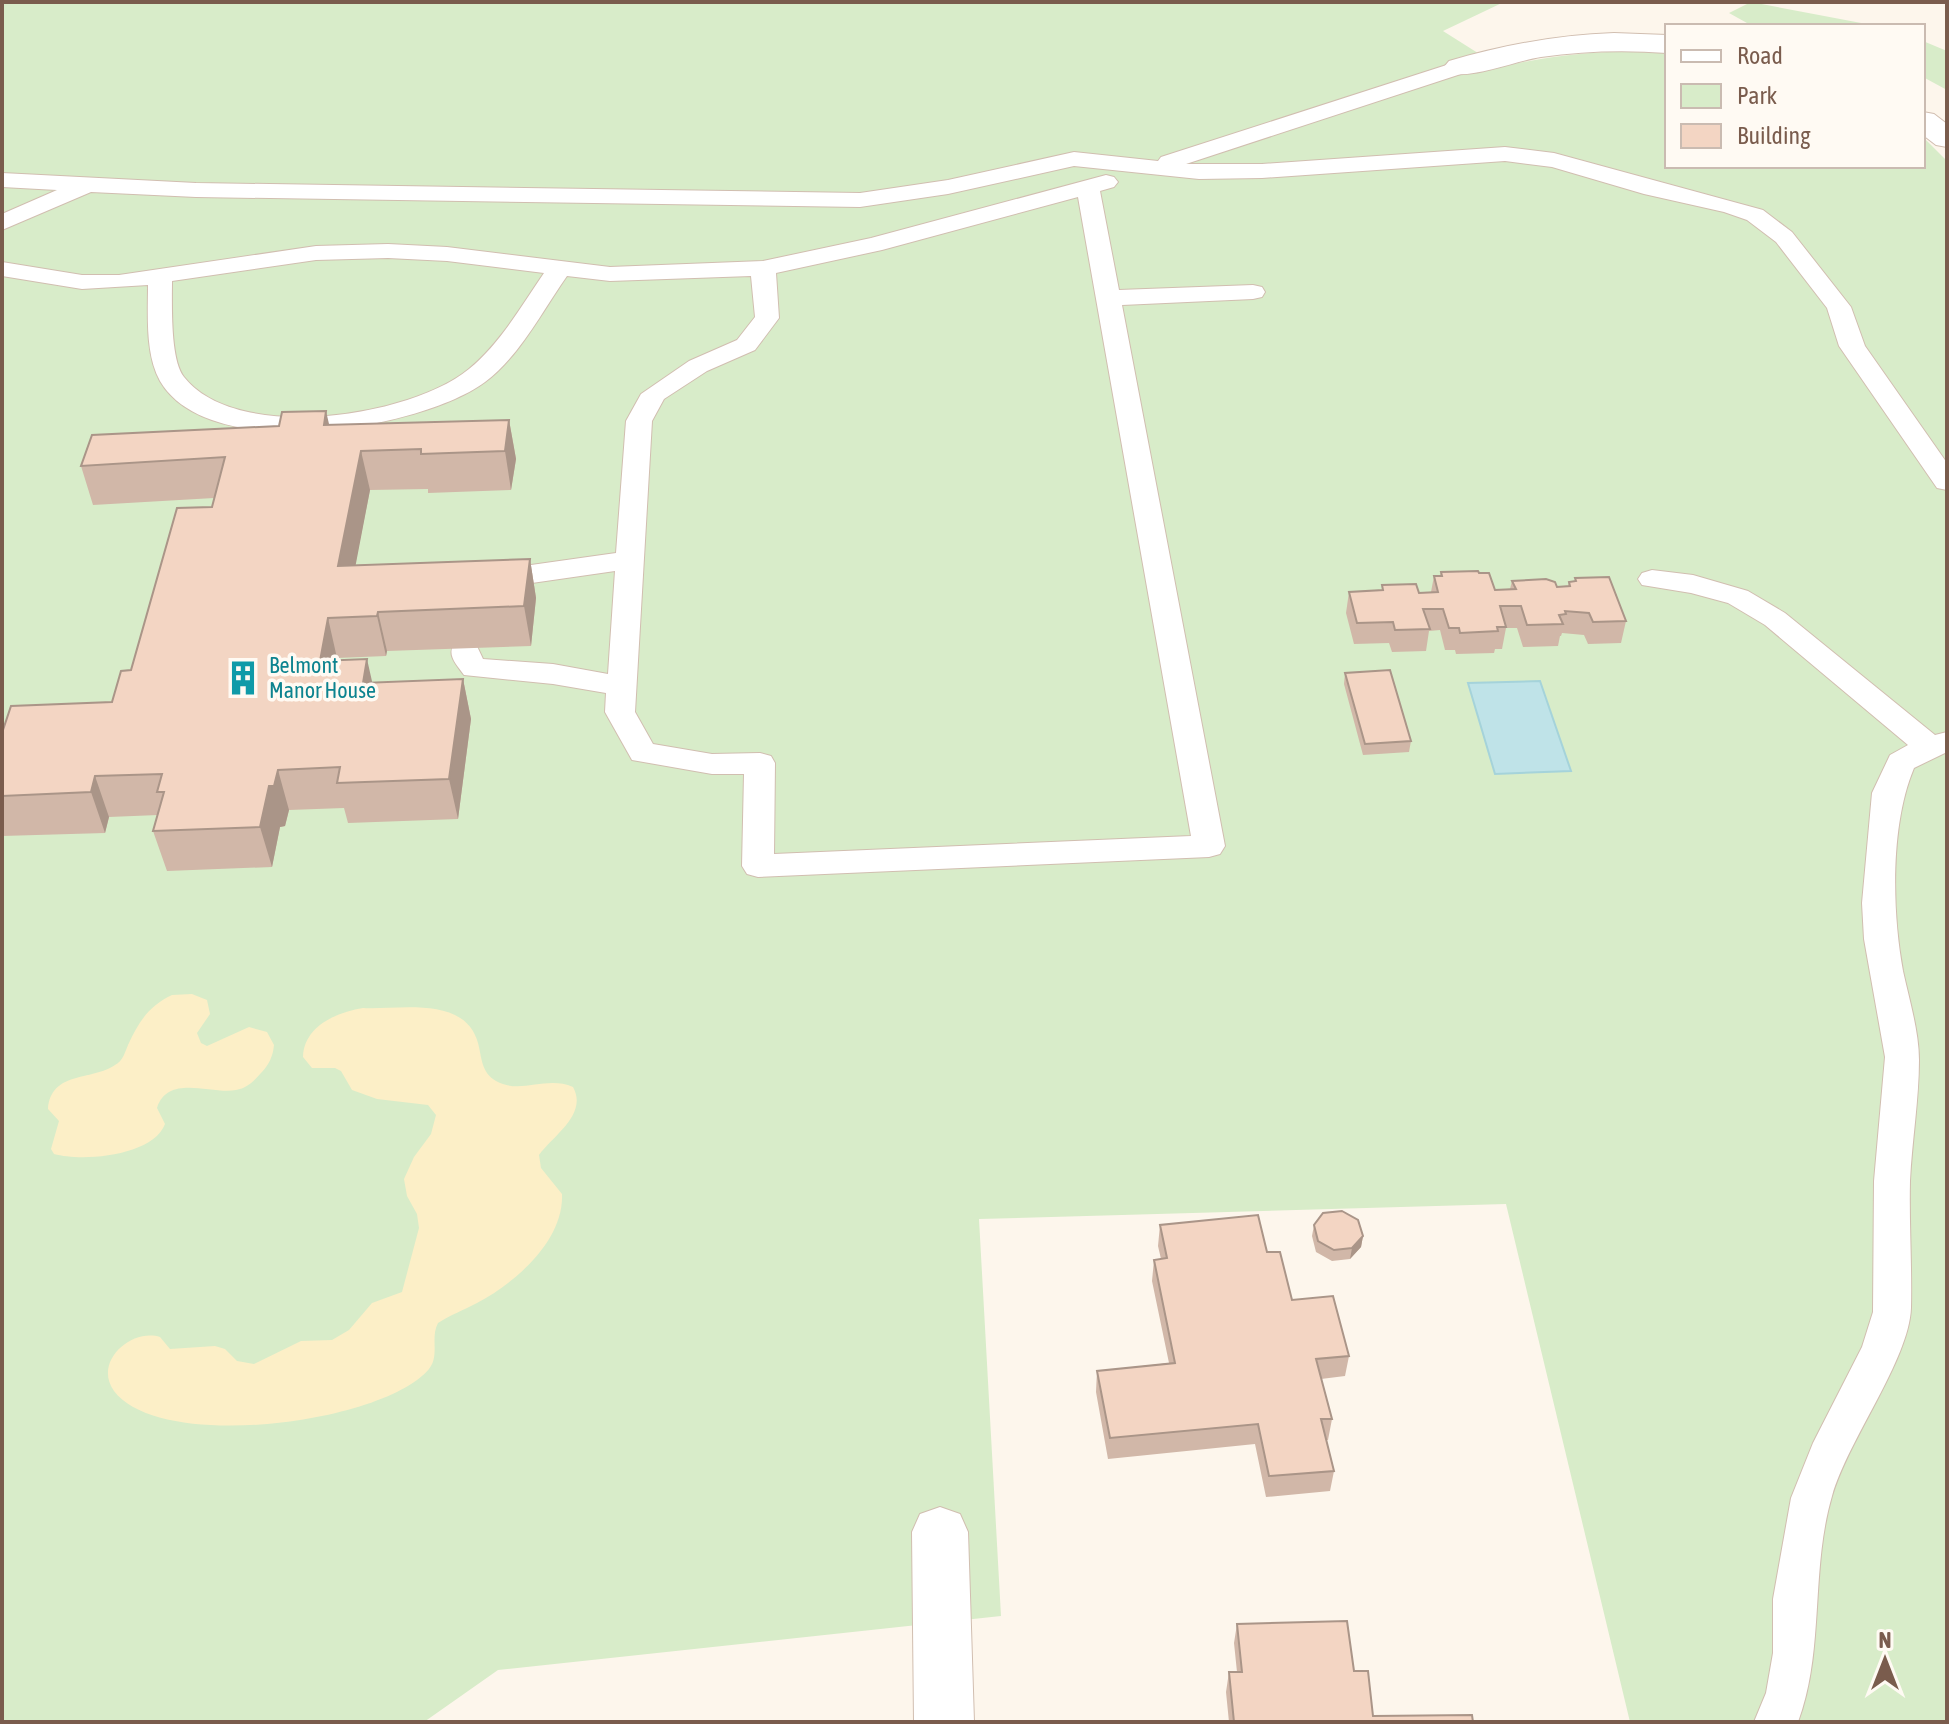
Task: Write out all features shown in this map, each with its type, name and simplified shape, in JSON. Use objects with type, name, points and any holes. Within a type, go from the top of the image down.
[{"type":"street","points":[[1459,67],[1502,54],[1550,46],[1598,42],[1665,44]]},
{"type":"street","points":[[1925,122],[1947,138]]},
{"type":"street","points":[[940,1532],[944,1722]]},
{"type":"lane","points":[[2,269],[82,282],[160,278],[316,253],[388,251],[447,254],[559,270],[655,274],[763,268],[874,245],[1088,187],[1459,67]]},
{"type":"lane","points":[[2,180],[259,191],[860,200],[962,185],[1074,159],[1199,172],[1531,155],[1755,215],[1784,237],[1839,307],[1852,346],[1947,482]]},
{"type":"lane","points":[[2,223],[89,185]]},
{"type":"lane","points":[[763,268],[767,318],[746,345],[698,366],[654,394],[639,421],[620,712],[643,753],[712,764],[760,763],[758,866],[1209,846],[1088,187]]},
{"type":"lane","points":[[160,278],[161,333],[171,379],[188,394],[214,409],[249,420],[301,425],[358,421],[406,410],[477,376],[559,270]]},
{"type":"lane","points":[[1108,298],[1253,292]]},
{"type":"lane","points":[[471,601],[503,578],[631,560]]},
{"type":"lane","points":[[1652,579],[1693,584],[1738,597],[1775,619],[1885,707],[1938,744],[1901,762],[1888,793],[1878,903],[1881,939],[1902,1057],[1892,1181],[1892,1312],[1881,1349],[1827,1455],[1811,1498],[1794,1599],[1794,1653],[1787,1693],[1776,1722]]},
{"type":"lane","points":[[465,649],[466,657],[474,668],[553,674],[622,686]]},
{"type":"green space","points":[[2,2],[1504,2],[1443,31],[1500,67],[1583,54],[1665,52],[1665,168],[1925,168],[1925,139],[1947,161],[1947,1722],[1630,1722],[1506,1204],[979,1219],[1001,1616],[498,1670],[424,1722],[2,1722]]},
{"type":"green space","points":[[1751,2],[1866,24],[1753,24],[1729,13]]},
{"type":"green space","points":[[1925,42],[1947,51],[1947,90],[1925,78]]},
{"type":"sand","points":[[192,994],[207,1000],[210,1014],[197,1033],[201,1043],[207,1046],[249,1027],[267,1032],[274,1045],[266,1067],[240,1089],[181,1088],[171,1091],[157,1108],[165,1124],[158,1135],[132,1150],[82,1157],[54,1154],[51,1149],[59,1121],[48,1109],[56,1088],[118,1063],[146,1015],[172,995]]},
{"type":"sand","points":[[412,1007],[445,1011],[471,1028],[485,1069],[496,1081],[515,1086],[553,1083],[573,1087],[576,1106],[573,1115],[539,1155],[541,1168],[562,1194],[555,1228],[534,1259],[507,1284],[438,1323],[432,1364],[404,1388],[367,1404],[322,1416],[272,1424],[222,1426],[177,1421],[139,1410],[114,1391],[109,1380],[108,1369],[112,1359],[127,1342],[149,1336],[160,1337],[170,1349],[215,1346],[225,1349],[237,1361],[254,1364],[301,1341],[332,1340],[349,1330],[372,1303],[402,1292],[419,1228],[404,1179],[414,1157],[431,1134],[436,1115],[428,1105],[377,1099],[352,1090],[341,1071],[312,1068],[303,1057],[309,1037],[324,1022],[363,1008]]},
{"type":"water","points":[[1540,681],[1571,771],[1495,774],[1468,683]]},
{"type":"building","name":"Belmont Manor House","points":[[326,411],[324,425],[509,420],[505,451],[421,454],[421,449],[361,451],[338,566],[530,559],[524,606],[378,612],[377,616],[328,618],[320,661],[367,659],[363,683],[463,679],[449,779],[337,783],[340,767],[278,770],[274,786],[269,786],[260,827],[153,831],[164,792],[157,792],[162,774],[95,776],[91,792],[2,796],[2,733],[11,706],[112,702],[121,671],[131,670],[177,508],[212,507],[225,457],[81,466],[92,435],[279,426],[282,412]]},
{"type":"building","points":[[1441,572],[1489,573],[1495,590],[1516,589],[1512,581],[1546,579],[1555,582],[1557,587],[1570,586],[1569,582],[1576,581],[1575,578],[1609,577],[1626,621],[1593,622],[1589,613],[1565,611],[1566,614],[1559,615],[1563,624],[1527,625],[1521,606],[1500,606],[1506,627],[1497,627],[1498,631],[1460,633],[1459,628],[1449,628],[1443,609],[1423,609],[1430,629],[1395,630],[1393,622],[1357,623],[1349,592],[1383,590],[1382,585],[1416,584],[1419,593],[1438,592],[1434,576],[1442,576]]},
{"type":"building","points":[[1390,670],[1411,741],[1365,744],[1345,673]]},
{"type":"building","points":[[1342,1211],[1358,1220],[1363,1236],[1352,1248],[1334,1250],[1318,1241],[1314,1225],[1323,1213]]},
{"type":"building","points":[[1258,1215],[1267,1252],[1280,1252],[1292,1300],[1333,1296],[1349,1356],[1316,1359],[1332,1419],[1321,1419],[1334,1471],[1269,1476],[1258,1424],[1110,1438],[1097,1371],[1175,1363],[1154,1260],[1167,1258],[1160,1225]]},
{"type":"building","points":[[1347,1621],[1354,1671],[1368,1671],[1373,1716],[1472,1715],[1473,1722],[1234,1722],[1229,1672],[1242,1672],[1237,1624]]},
{"type":"place","name":"Belmont Manor House","points":[[243,678]]}]
